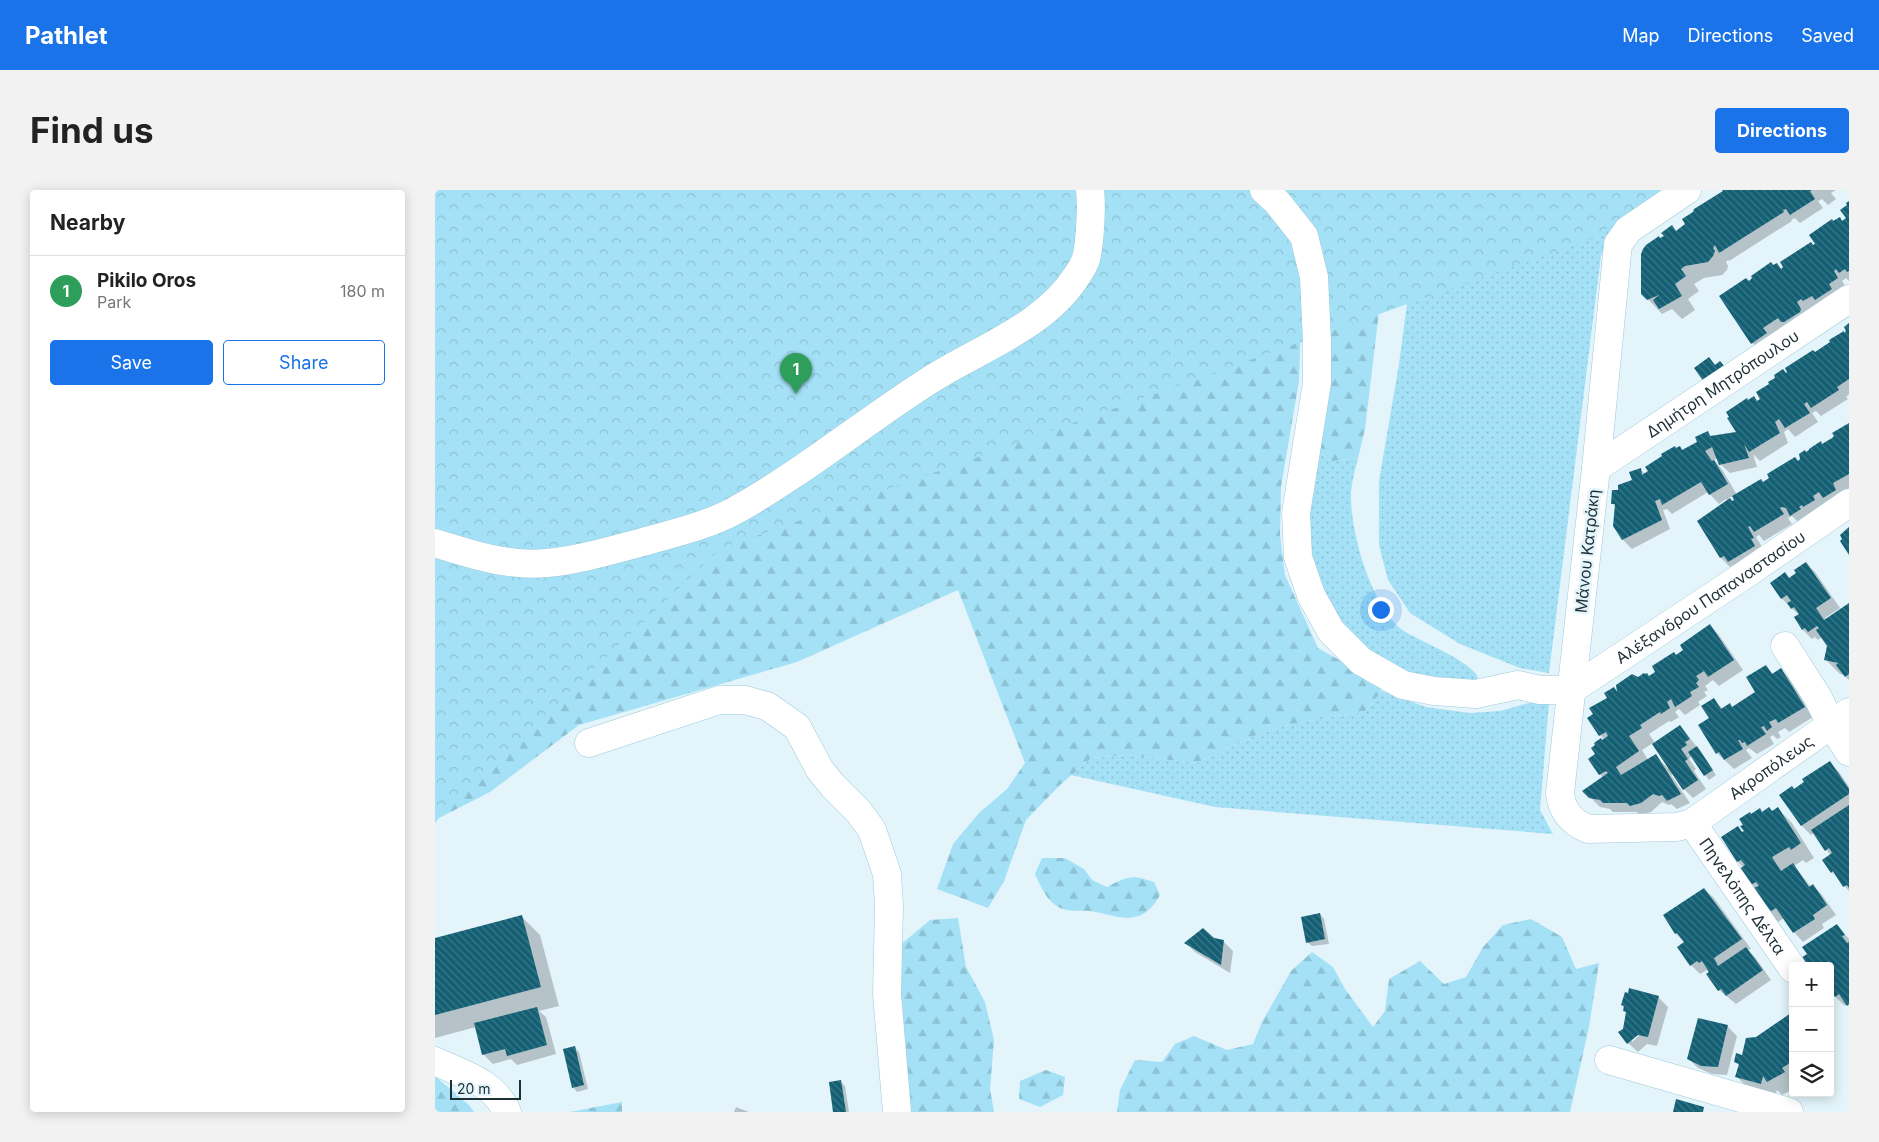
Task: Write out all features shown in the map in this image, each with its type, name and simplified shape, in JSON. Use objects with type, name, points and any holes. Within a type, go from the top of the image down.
[{"type":"street","points":[[435,543],[506,562],[545,564],[607,552],[689,529],[734,511],[784,481],[930,380],[1017,330],[1045,310],[1062,294],[1077,275],[1085,260],[1089,230],[1090,190]]},
{"type":"street","points":[[1264,190],[1277,202],[1304,236],[1314,277],[1317,383],[1296,513],[1298,557],[1311,595],[1331,631],[1361,661],[1403,685],[1434,691],[1476,694],[1518,685],[1540,690],[1571,690]]},
{"type":"street","name":"Μάνου Κατράκη","points":[[1687,190],[1628,230],[1618,244],[1596,468],[1560,793],[1563,807],[1570,818],[1582,827],[1594,830],[1677,827],[1692,823]]},
{"type":"street","name":"Δημήτρη Μητρόπουλου","points":[[1596,468],[1849,299]]},
{"type":"street","name":"Αλέξανδρου Παπαναστασίου","points":[[1571,690],[1743,576],[1849,502]]},
{"type":"street","points":[[1785,646],[1817,696],[1840,718],[1849,752]]},
{"type":"street","points":[[589,743],[719,700],[745,700],[767,706],[797,727],[820,770],[859,812],[872,830],[887,874],[889,906],[887,994],[897,1112]]},
{"type":"street","name":"Ακροπόλεως","points":[[1692,823],[1840,718]]},
{"type":"street","name":"Πηνελόπης Δέλτα","points":[[1692,823],[1789,963]]},
{"type":"street","points":[[1609,1060],[1789,1112]]},
{"type":"street","points":[[435,1061],[482,1082],[503,1102],[507,1112]]},
{"type":"green space","points":[[435,190],[1667,190],[1593,238],[720,549],[445,811],[435,823]]},
{"type":"green space","points":[[1422,190],[1658,190],[1610,234],[1601,256],[1549,673],[1520,668],[1460,644],[1410,613],[1388,580],[1379,545],[1379,481],[1399,364]]},
{"type":"green space","points":[[1320,273],[1382,287],[1365,429],[1358,458],[1332,461],[1313,450]]},
{"type":"green space","points":[[1301,325],[1299,381],[1281,487],[1280,535],[1285,575],[1318,648],[1373,679],[1382,691],[1365,711],[1287,725],[1256,735],[1196,763],[1128,755],[1091,758],[1060,785],[1026,820],[1004,881],[988,908],[937,889],[953,844],[979,813],[1007,789],[1025,763],[958,590],[797,662],[579,725],[490,792],[435,820],[435,553]]},
{"type":"green space","points":[[1313,450],[1332,461],[1358,458],[1351,490],[1352,516],[1360,553],[1375,592],[1384,609],[1395,623],[1407,633],[1446,653],[1474,671],[1478,677],[1474,683],[1446,685],[1363,657],[1318,596],[1302,514]]},
{"type":"green space","points":[[1382,691],[1426,707],[1470,713],[1500,711],[1529,703],[1549,703],[1540,810],[1553,834],[1215,807],[1071,775],[1091,758],[1128,755],[1196,763],[1256,735],[1287,725],[1365,711]]},
{"type":"green space","points":[[1042,858],[1065,858],[1084,869],[1092,880],[1107,887],[1130,877],[1146,879],[1154,882],[1160,895],[1153,906],[1145,913],[1129,918],[1090,911],[1063,909],[1049,899],[1035,874]]},
{"type":"green space","points":[[958,918],[966,967],[985,1002],[994,1040],[990,1089],[994,1112],[905,1112],[894,950],[930,920]]},
{"type":"green space","points":[[1531,919],[1562,937],[1576,969],[1599,963],[1589,1027],[1570,1112],[1117,1112],[1120,1090],[1135,1060],[1162,1062],[1175,1044],[1194,1036],[1227,1050],[1253,1044],[1262,1022],[1291,971],[1312,952],[1333,967],[1345,989],[1373,1027],[1385,1011],[1389,979],[1420,961],[1444,984],[1466,977],[1483,947],[1503,925]]},
{"type":"green space","points":[[1046,1070],[1065,1077],[1063,1095],[1040,1107],[1019,1099],[1020,1081]]},
{"type":"green space","points":[[435,1076],[469,1105],[474,1112],[435,1112]]},
{"type":"green space","points":[[622,1102],[622,1112],[570,1112]]},
{"type":"building","points":[[1722,190],[1812,190],[1810,191],[1815,199],[1790,215],[1786,209],[1783,210],[1784,212],[1719,253],[1715,245],[1713,256],[1708,262],[1685,266],[1681,269],[1686,276],[1675,284],[1682,296],[1659,309],[1653,300],[1659,295],[1647,300],[1641,294],[1641,254],[1643,249],[1659,236],[1660,238],[1664,236],[1661,233],[1672,225],[1676,231],[1685,224],[1682,219]]},
{"type":"building","points":[[1849,201],[1849,271],[1847,272],[1845,269],[1839,273],[1836,269],[1834,271],[1838,278],[1829,284],[1832,289],[1815,300],[1812,296],[1803,301],[1801,299],[1797,302],[1801,309],[1800,312],[1784,322],[1781,322],[1778,318],[1763,328],[1767,333],[1751,344],[1719,296],[1746,278],[1749,281],[1752,278],[1751,276],[1771,262],[1773,265],[1777,263],[1781,269],[1783,267],[1780,262],[1811,242],[1813,245],[1815,244],[1809,235],[1832,219],[1833,221],[1840,217],[1842,221],[1846,218],[1840,210]]},
{"type":"building","points":[[1849,323],[1849,379],[1837,387],[1839,390],[1811,408],[1807,402],[1804,404],[1810,413],[1785,428],[1779,419],[1775,422],[1780,433],[1749,452],[1744,444],[1749,458],[1719,465],[1712,447],[1705,451],[1712,461],[1714,460],[1728,484],[1709,495],[1701,482],[1662,505],[1660,499],[1655,501],[1662,520],[1622,540],[1613,526],[1615,504],[1611,504],[1612,490],[1618,490],[1618,485],[1632,480],[1629,472],[1641,468],[1642,475],[1648,471],[1645,467],[1662,456],[1661,454],[1675,446],[1676,448],[1680,446],[1682,450],[1697,442],[1695,437],[1708,431],[1710,436],[1736,432],[1727,418],[1729,417],[1726,412],[1747,398],[1748,400],[1754,396],[1757,401],[1760,399],[1756,392],[1769,384],[1768,382],[1775,378],[1774,375],[1783,369],[1786,373],[1785,368],[1813,350],[1815,352],[1830,342],[1829,340],[1844,331],[1844,333],[1846,331],[1844,327]]},
{"type":"building","points":[[1709,357],[1715,365],[1720,361],[1725,367],[1704,382],[1694,368]]},
{"type":"building","points":[[1849,423],[1849,474],[1833,483],[1836,490],[1823,498],[1819,492],[1813,496],[1815,500],[1803,507],[1802,505],[1799,507],[1801,509],[1790,516],[1786,508],[1780,508],[1784,514],[1754,532],[1750,526],[1748,527],[1754,538],[1751,539],[1755,546],[1728,562],[1724,556],[1720,558],[1697,521],[1730,498],[1732,501],[1734,500],[1732,496],[1761,479],[1763,482],[1769,478],[1767,474],[1795,457],[1798,461],[1800,459],[1799,454],[1805,450],[1806,452],[1821,441],[1822,444],[1832,438],[1834,436],[1832,433]]},
{"type":"building","points":[[1849,527],[1849,555],[1840,541],[1842,539],[1840,535]]},
{"type":"building","points":[[1806,562],[1831,598],[1816,608],[1824,620],[1849,603],[1849,674],[1845,677],[1836,665],[1838,663],[1824,660],[1827,646],[1816,630],[1819,628],[1817,626],[1808,632],[1805,628],[1802,630],[1794,617],[1799,614],[1794,607],[1791,609],[1787,603],[1791,601],[1787,595],[1781,599],[1770,583],[1785,572],[1789,578],[1796,573],[1794,570]]},
{"type":"building","points":[[1710,624],[1734,660],[1708,677],[1704,671],[1696,676],[1699,680],[1696,683],[1699,687],[1690,692],[1692,696],[1675,707],[1671,699],[1667,702],[1670,708],[1640,725],[1642,728],[1629,736],[1639,751],[1616,767],[1621,775],[1656,754],[1681,794],[1667,801],[1662,795],[1653,794],[1641,803],[1630,806],[1627,803],[1603,803],[1600,800],[1589,798],[1582,791],[1608,773],[1606,771],[1599,775],[1588,759],[1595,754],[1591,748],[1601,738],[1602,740],[1608,736],[1606,732],[1599,736],[1587,718],[1593,714],[1589,708],[1607,698],[1604,693],[1614,687],[1617,692],[1616,685],[1632,674],[1638,677],[1644,673],[1647,673],[1649,676],[1655,672],[1652,666],[1674,652],[1676,655],[1683,650],[1680,645]]},
{"type":"building","points":[[1766,665],[1772,674],[1781,668],[1805,707],[1778,723],[1776,719],[1769,722],[1772,727],[1767,731],[1764,726],[1761,727],[1766,734],[1747,746],[1745,742],[1742,743],[1738,740],[1743,749],[1724,760],[1719,752],[1716,754],[1698,725],[1709,718],[1701,706],[1714,698],[1721,709],[1730,703],[1732,707],[1755,692],[1746,677]]},
{"type":"building","points":[[1680,725],[1690,739],[1685,742],[1687,745],[1681,749],[1688,759],[1685,761],[1698,780],[1683,790],[1652,744]]},
{"type":"building","points":[[1697,746],[1713,770],[1704,776],[1688,752]]},
{"type":"building","points":[[1830,761],[1849,789],[1849,794],[1801,826],[1779,795],[1792,786],[1794,789],[1804,782],[1802,779]]},
{"type":"building","points":[[1849,805],[1849,888],[1847,885],[1843,887],[1833,871],[1831,873],[1822,860],[1832,853],[1829,848],[1825,851],[1811,830]]},
{"type":"building","points":[[1769,807],[1772,811],[1778,807],[1801,843],[1791,850],[1789,847],[1772,857],[1781,871],[1793,863],[1809,887],[1813,884],[1827,905],[1813,915],[1815,919],[1793,933],[1776,908],[1768,913],[1753,888],[1759,886],[1756,882],[1749,886],[1738,870],[1745,865],[1741,860],[1737,862],[1721,837],[1738,826],[1742,832],[1744,831],[1740,826],[1743,825],[1739,819],[1760,808],[1762,812]]},
{"type":"building","points":[[1704,888],[1742,939],[1714,958],[1718,966],[1746,947],[1763,970],[1726,996],[1721,989],[1718,991],[1706,974],[1709,972],[1702,961],[1699,963],[1697,961],[1690,966],[1677,947],[1684,942],[1677,933],[1675,934],[1663,915]]},
{"type":"building","points":[[1320,913],[1325,939],[1306,943],[1301,917]]},
{"type":"building","points":[[522,915],[541,987],[435,1015],[435,938]]},
{"type":"building","points":[[1837,924],[1845,935],[1842,936],[1847,943],[1849,942],[1849,1004],[1847,1006],[1839,994],[1835,997],[1834,996],[1834,962],[1804,962],[1801,958],[1807,954],[1802,947]]},
{"type":"building","points":[[1203,928],[1214,938],[1224,940],[1221,965],[1184,943]]},
{"type":"building","points":[[1629,988],[1659,996],[1648,1037],[1638,1035],[1627,1044],[1618,1032],[1623,1029],[1626,1012],[1623,1011],[1624,1006],[1621,1005],[1625,992],[1628,993]]},
{"type":"building","points":[[537,1007],[547,1045],[507,1056],[505,1049],[482,1055],[474,1023]]},
{"type":"building","points":[[1789,1014],[1789,1064],[1782,1068],[1785,1072],[1767,1082],[1763,1076],[1761,1084],[1735,1077],[1739,1064],[1734,1062],[1736,1053],[1742,1055],[1746,1038],[1756,1037]]},
{"type":"building","points":[[1698,1018],[1728,1025],[1718,1067],[1701,1066],[1687,1059]]},
{"type":"building","points":[[575,1046],[584,1085],[572,1088],[563,1049]]},
{"type":"building","points":[[841,1080],[846,1112],[833,1112],[829,1082]]},
{"type":"building","points":[[1676,1099],[1704,1107],[1703,1112],[1673,1112]]},
{"type":"place","name":"Pikilo Oros","points":[[796,394]]}]
